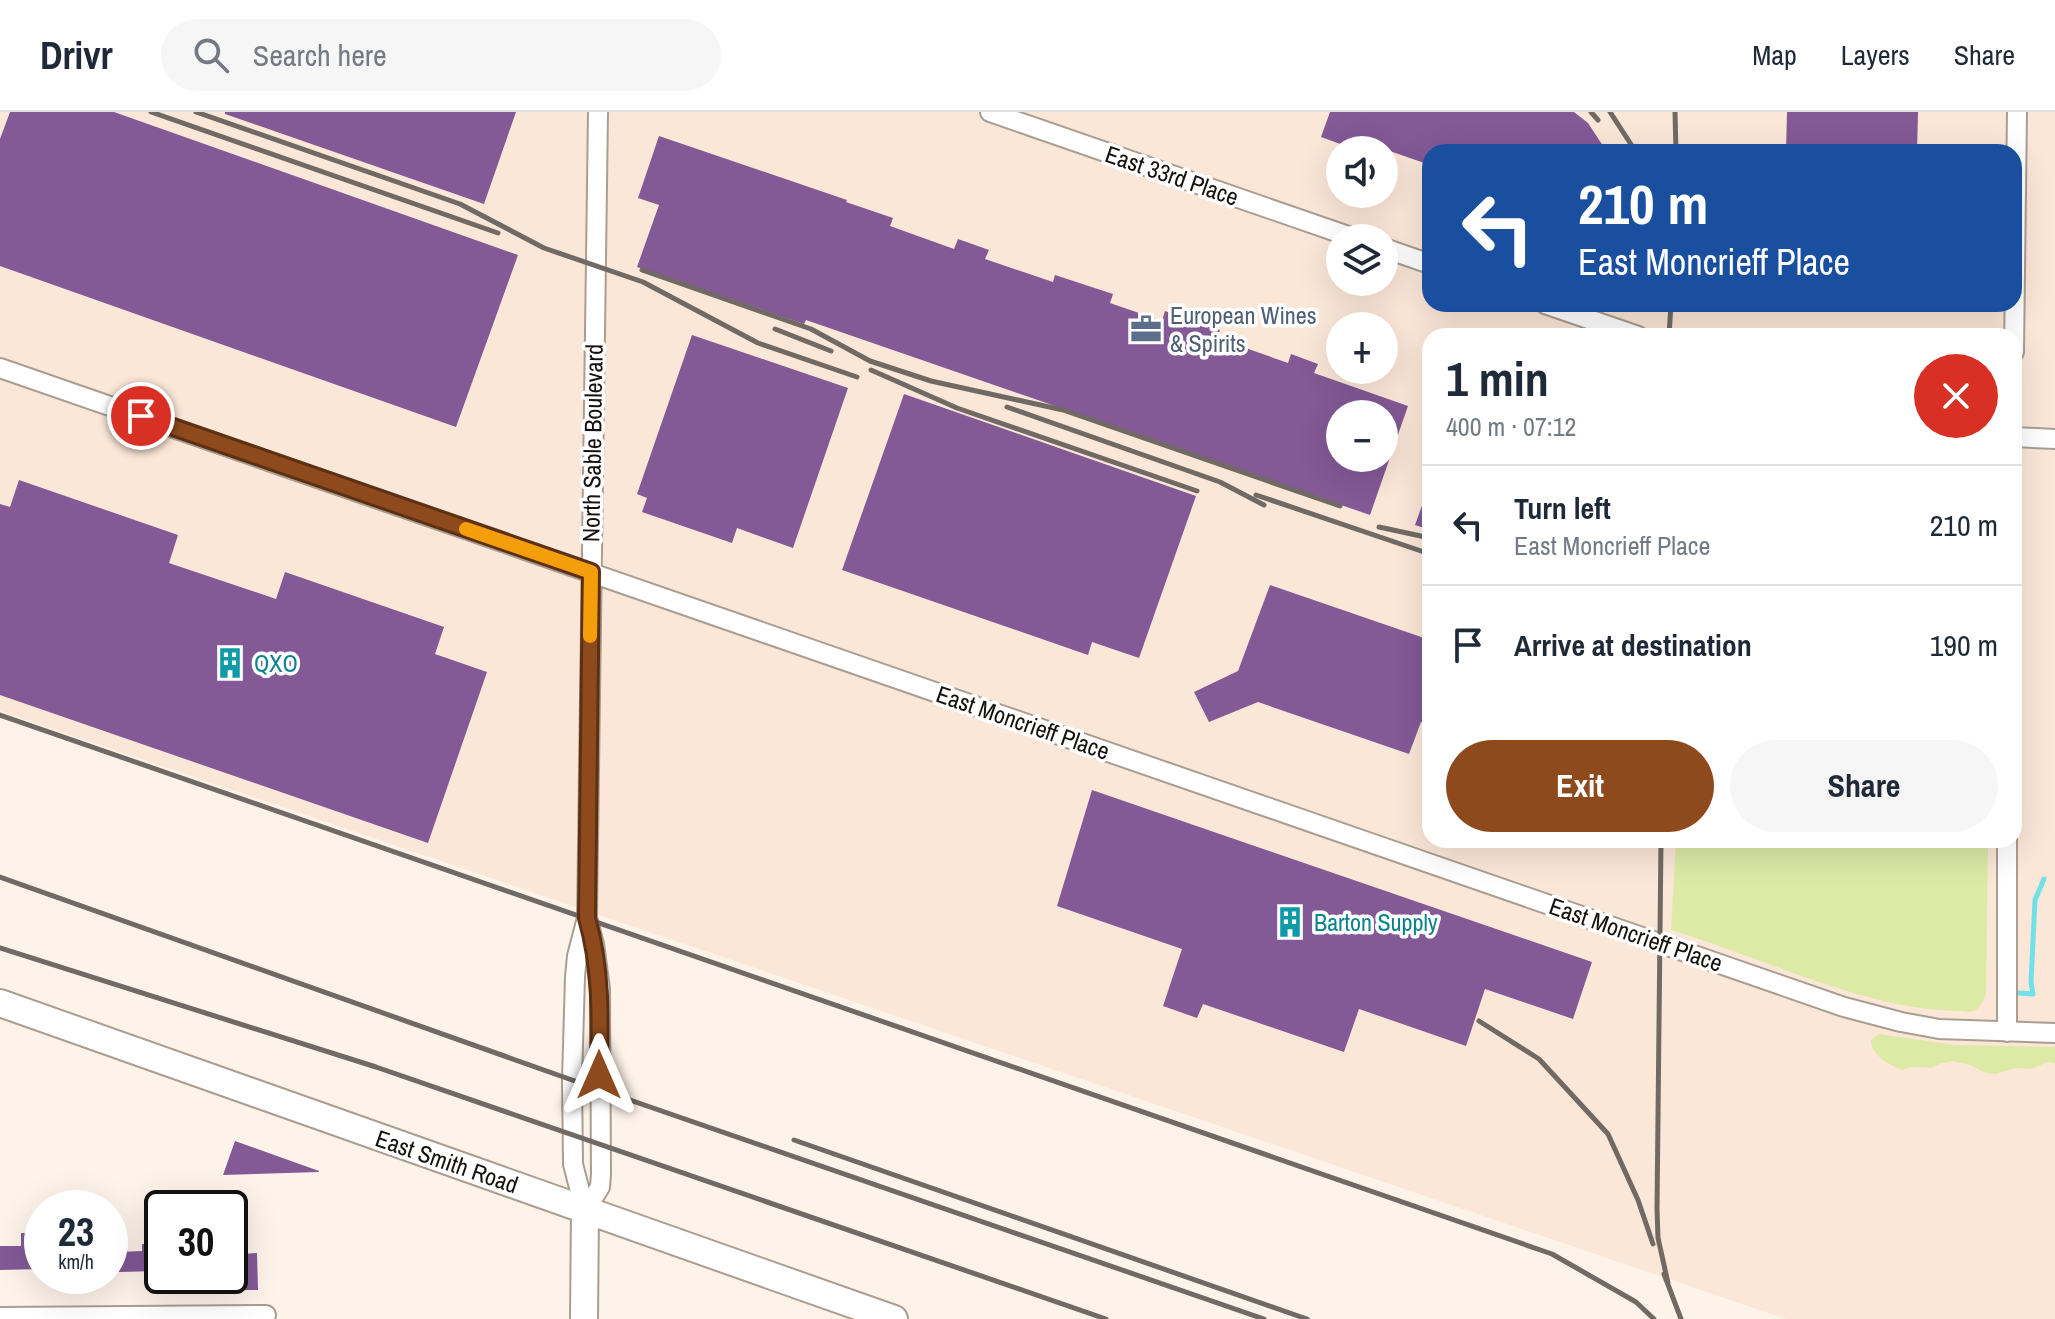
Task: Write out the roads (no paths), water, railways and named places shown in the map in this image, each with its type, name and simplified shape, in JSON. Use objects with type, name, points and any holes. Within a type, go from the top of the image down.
[{"type":"street","name":"North Sable Boulevard","points":[[584,1319],[585,1211],[573,1164],[572,1080],[575,977],[587,918],[598,112]]},
{"type":"street","name":"East 33rd Place","points":[[990,112],[1326,228]]},
{"type":"street","points":[[2017,112],[2017,144]]},
{"type":"street","points":[[1398,253],[1422,261]]},
{"type":"street","points":[[1568,312],[1615,328]]},
{"type":"street","name":"East Moncrieff Place","points":[[0,368],[1844,1007],[1939,1029],[2055,1033]]},
{"type":"street","points":[[2022,437],[2055,439]]},
{"type":"street","points":[[2007,848],[2007,1032]]},
{"type":"street","name":"North Sable Boulevard","points":[[585,1211],[600,1187],[601,1174],[600,989],[587,918]]},
{"type":"street","name":"East Smith Road","points":[[0,1003],[894,1319]]},
{"type":"street","points":[[0,1317],[266,1315]]},
{"type":"waterway","points":[[2019,993],[2033,994],[2035,900],[2044,879]]},
{"type":"railway","points":[[151,112],[498,233]]},
{"type":"railway","points":[[196,112],[460,204],[544,248],[643,282],[758,343],[857,377]]},
{"type":"railway","points":[[1591,112],[1598,120]]},
{"type":"railway","points":[[1610,112],[1631,144]]},
{"type":"railway","points":[[1675,112],[1676,144]]},
{"type":"railway","points":[[642,270],[811,329],[870,361],[931,381],[1063,410],[1340,506]]},
{"type":"railway","points":[[1670,312],[1670,328]]},
{"type":"railway","points":[[775,329],[831,351]]},
{"type":"railway","points":[[871,370],[957,408],[1197,491]]},
{"type":"railway","points":[[1007,407],[1220,482],[1264,505]]},
{"type":"railway","points":[[1256,495],[1422,551]]},
{"type":"railway","points":[[1379,527],[1422,536]]},
{"type":"railway","points":[[0,715],[1552,1254],[1636,1302],[1654,1319]]},
{"type":"railway","points":[[1661,848],[1657,1209],[1658,1238],[1668,1283]]},
{"type":"railway","points":[[0,877],[572,1080],[1264,1319]]},
{"type":"railway","points":[[0,948],[376,1067],[1106,1319]]},
{"type":"railway","points":[[1479,1021],[1539,1059],[1608,1134],[1638,1200],[1653,1244]]},
{"type":"railway","points":[[794,1140],[1307,1319]]},
{"type":"railway","points":[[1664,1274],[1681,1319]]},
{"type":"place","name":"European Wines & Spirits","points":[[1146,329]]},
{"type":"place","name":"QXO","points":[[230,663]]},
{"type":"place","name":"Barton Supply","points":[[1290,922]]}]
